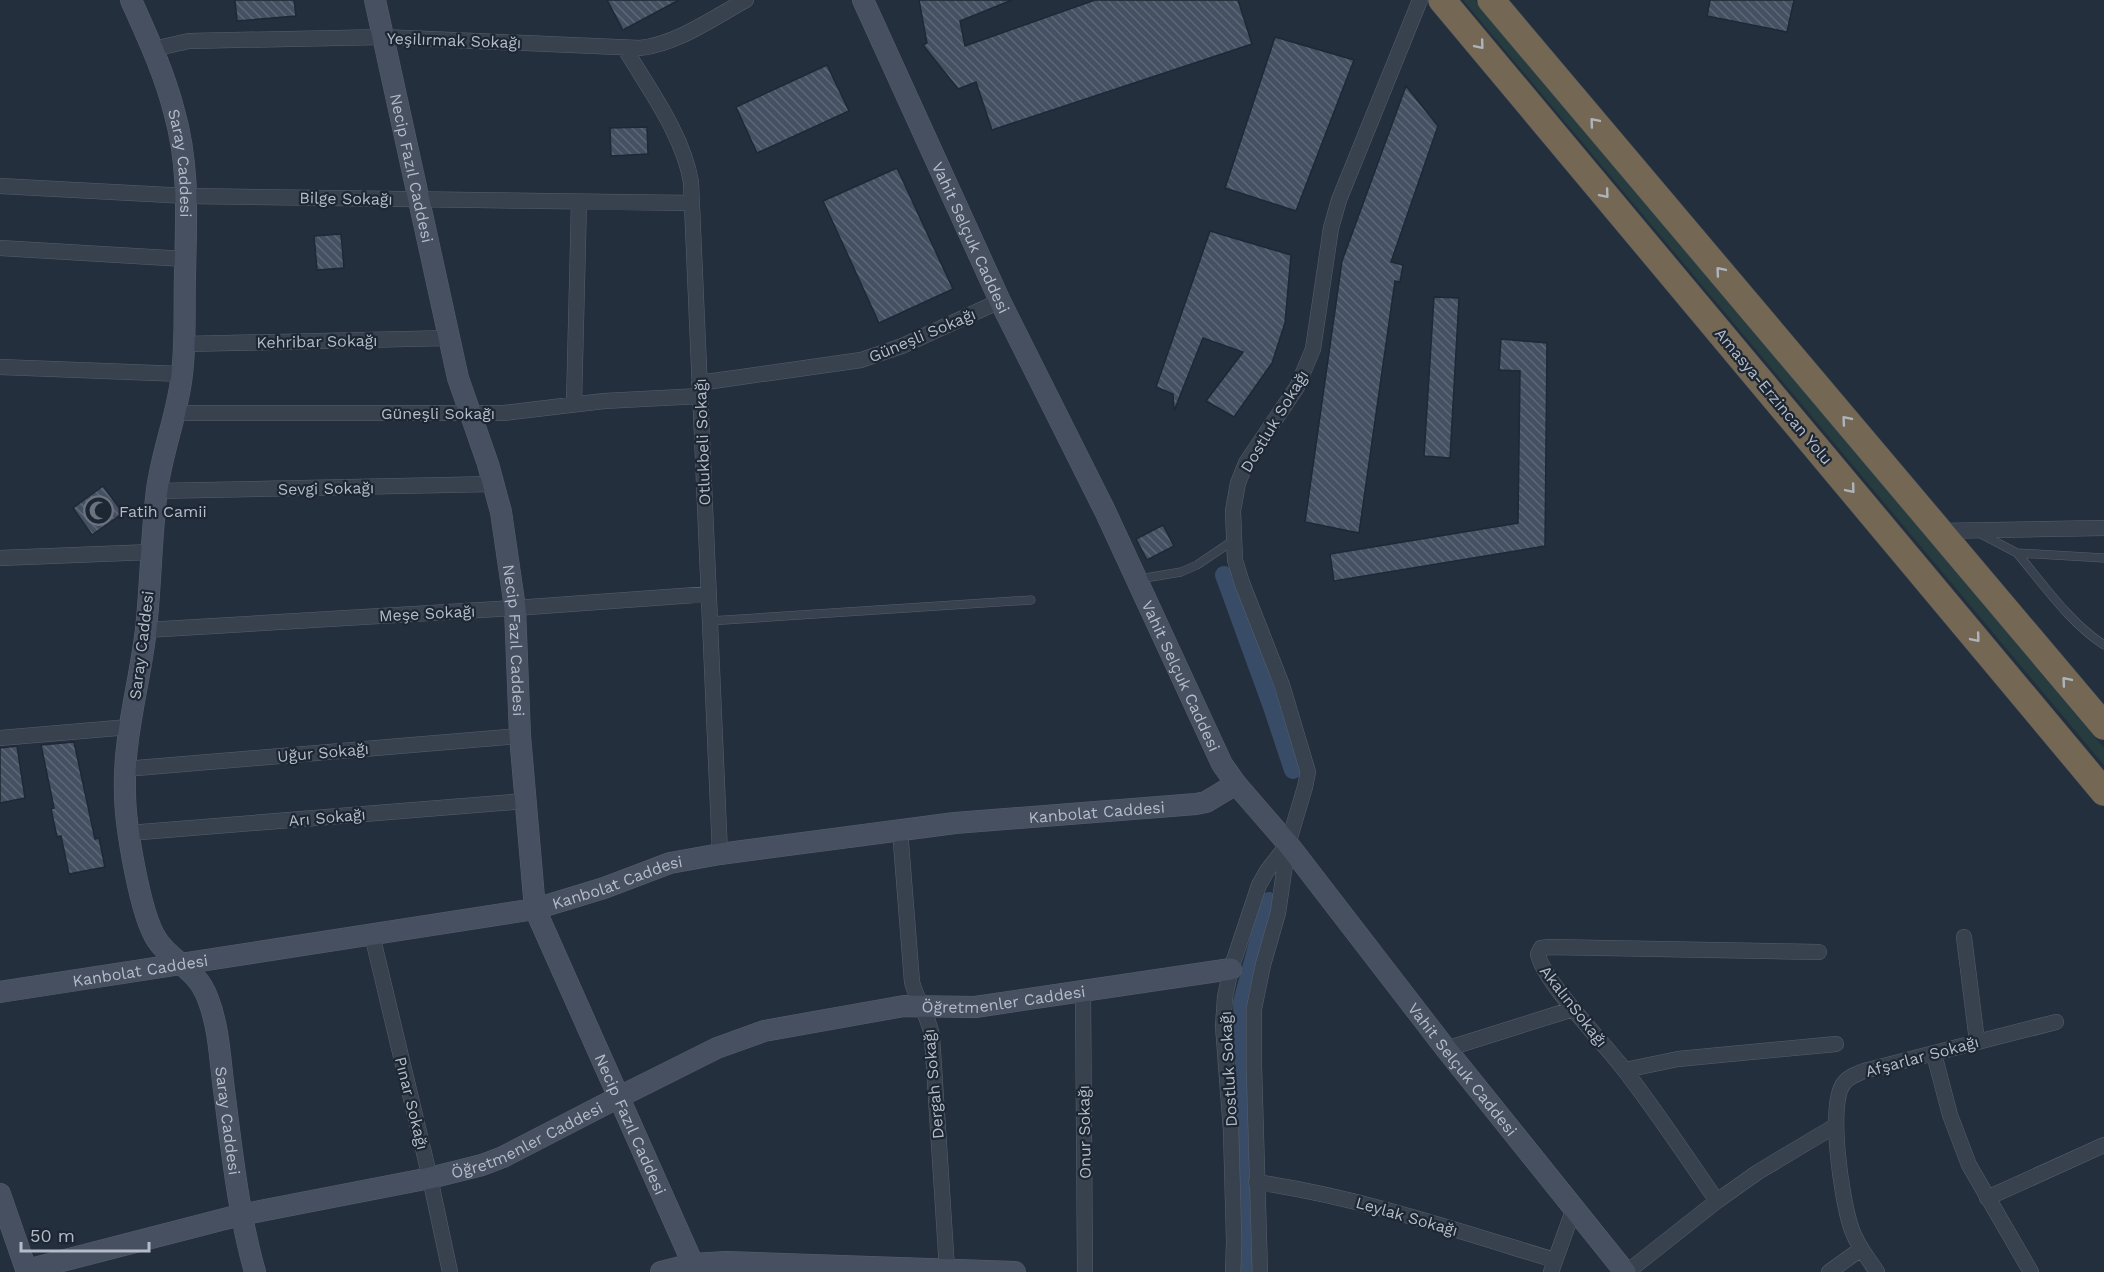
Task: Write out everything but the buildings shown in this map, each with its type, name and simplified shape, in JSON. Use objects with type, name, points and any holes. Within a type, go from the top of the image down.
[{"type":"highway","name":"Amasya-Erzincan Yolu","points":[[1442,0],[2104,792]]},
{"type":"highway","points":[[1491,0],[2104,726]]},
{"type":"street","name":"Saray Caddesi","points":[[131,0],[153,49],[175,113],[183,152],[187,196],[182,374],[157,492],[146,630],[129,728],[125,794],[129,833],[145,913],[158,942],[184,964],[201,984],[208,997],[213,1015],[220,1051],[240,1215],[255,1272]]},
{"type":"street","name":"Necip Fazıl Caddesi","points":[[375,0],[458,378],[494,484],[501,513],[514,608],[520,736],[535,909],[693,1264]]},
{"type":"street","name":"Yeşilırmak Sokağı","points":[[153,49],[189,41],[383,37],[624,47],[654,46],[746,0]]},
{"type":"street","name":"Vahit Selçuk Caddesi","points":[[863,0],[1000,301],[1105,511],[1222,764],[1236,784],[1288,844],[1446,1048],[1626,1272]]},
{"type":"street","name":"Dostluk Sokağı","points":[[1260,1272],[1256,1182],[1254,1009],[1263,965],[1278,913],[1288,844],[1308,771],[1282,685],[1235,560],[1233,511],[1238,483],[1246,463],[1297,387],[1307,367],[1313,349],[1331,228],[1339,200],[1420,0]]},
{"type":"street","name":"Otlukbeli Sokağı","points":[[624,47],[676,136],[688,167],[692,203],[720,854]]},
{"type":"street","name":"Bilge Sokağı","points":[[0,186],[187,196],[692,203]]},
{"type":"street","points":[[574,404],[579,202]]},
{"type":"street","points":[[0,248],[185,259]]},
{"type":"street","name":"Güneşli Sokağı","points":[[175,413],[504,413],[700,390],[861,360],[902,346],[1000,301]]},
{"type":"street","name":"Kehribar Sokağı","points":[[184,344],[450,338]]},
{"type":"street","points":[[0,367],[182,374]]},
{"type":"street","name":"Sevgi Sokağı","points":[[157,492],[494,484]]},
{"type":"street","points":[[1939,531],[2104,528]]},
{"type":"street","points":[[0,558],[151,552]]},
{"type":"street","name":"Meşe Sokağı","points":[[146,630],[708,594]]},
{"type":"street","points":[[0,738],[129,728]]},
{"type":"street","name":"Uğur Sokağı","points":[[125,769],[520,736]]},
{"type":"street","name":"Kanbolat Caddesi","points":[[0,992],[535,909],[604,888],[670,863],[720,854],[1010,818],[1196,804],[1206,802],[1236,784]]},
{"type":"street","name":"Arı Sokağı","points":[[129,833],[525,801]]},
{"type":"street","name":"Dergah Sokağı","points":[[900,830],[909,964],[915,996],[927,1018],[932,1036],[947,1269]]},
{"type":"street","name":"Dostluk Sokağı","points":[[1233,1272],[1231,1131],[1223,1026],[1225,997],[1231,969],[1259,885],[1288,844]]},
{"type":"street","name":"Pınar Sokağı","points":[[372,935],[450,1272]]},
{"type":"street","points":[[1965,937],[1977,1041]]},
{"type":"street","name":"AkalınSokağı","points":[[1717,1201],[1625,1070],[1573,1008],[1539,961],[1538,954],[1541,948],[1549,947],[1819,952]]},
{"type":"street","name":"Öğretmenler Caddesi","points":[[27,1271],[240,1215],[430,1178],[503,1157],[717,1048],[764,1031],[904,1006],[975,1006],[1231,969]]},
{"type":"street","name":"Onur Sokağı","points":[[1083,992],[1085,1272]]},
{"type":"street","points":[[1446,1048],[1573,1008]]},
{"type":"street","name":"Afşarlar Sokağı","points":[[1877,1272],[1861,1249],[1850,1225],[1846,1209],[1835,1126],[1843,1083],[1864,1071],[2056,1022]]},
{"type":"street","points":[[1625,1070],[1678,1059],[1836,1044]]},
{"type":"street","points":[[1934,1054],[1958,1138],[1987,1198],[2031,1272]]},
{"type":"street","points":[[1626,1272],[1758,1172],[1835,1126]]},
{"type":"street","points":[[1987,1198],[2104,1145]]},
{"type":"street","name":"Leylak Sokağı","points":[[1256,1182],[1307,1189],[1362,1203],[1553,1266]]},
{"type":"street","points":[[2,1207],[27,1271]]},
{"type":"street","points":[[1553,1266],[1574,1208]]},
{"type":"street","points":[[1829,1272],[1861,1249]]},
{"type":"street","points":[[661,1272],[693,1264],[726,1262],[826,1268],[1015,1272]]},
{"type":"lane","points":[[1973,530],[2017,553],[2064,609],[2082,628],[2104,645]]},
{"type":"lane","points":[[1137,580],[1180,572],[1197,565],[1234,539]]},
{"type":"lane","points":[[2017,553],[2104,558]]},
{"type":"lane","points":[[710,621],[1031,600]]},
{"type":"green space","points":[[1463,0],[1475,0],[2104,748],[2104,765]]},
{"type":"waterway","points":[[1224,575],[1293,770]]},
{"type":"waterway","points":[[1248,1272],[1242,1002],[1269,901]]},
{"type":"place","name":"Fatih Camii","points":[[98,511]]}]
